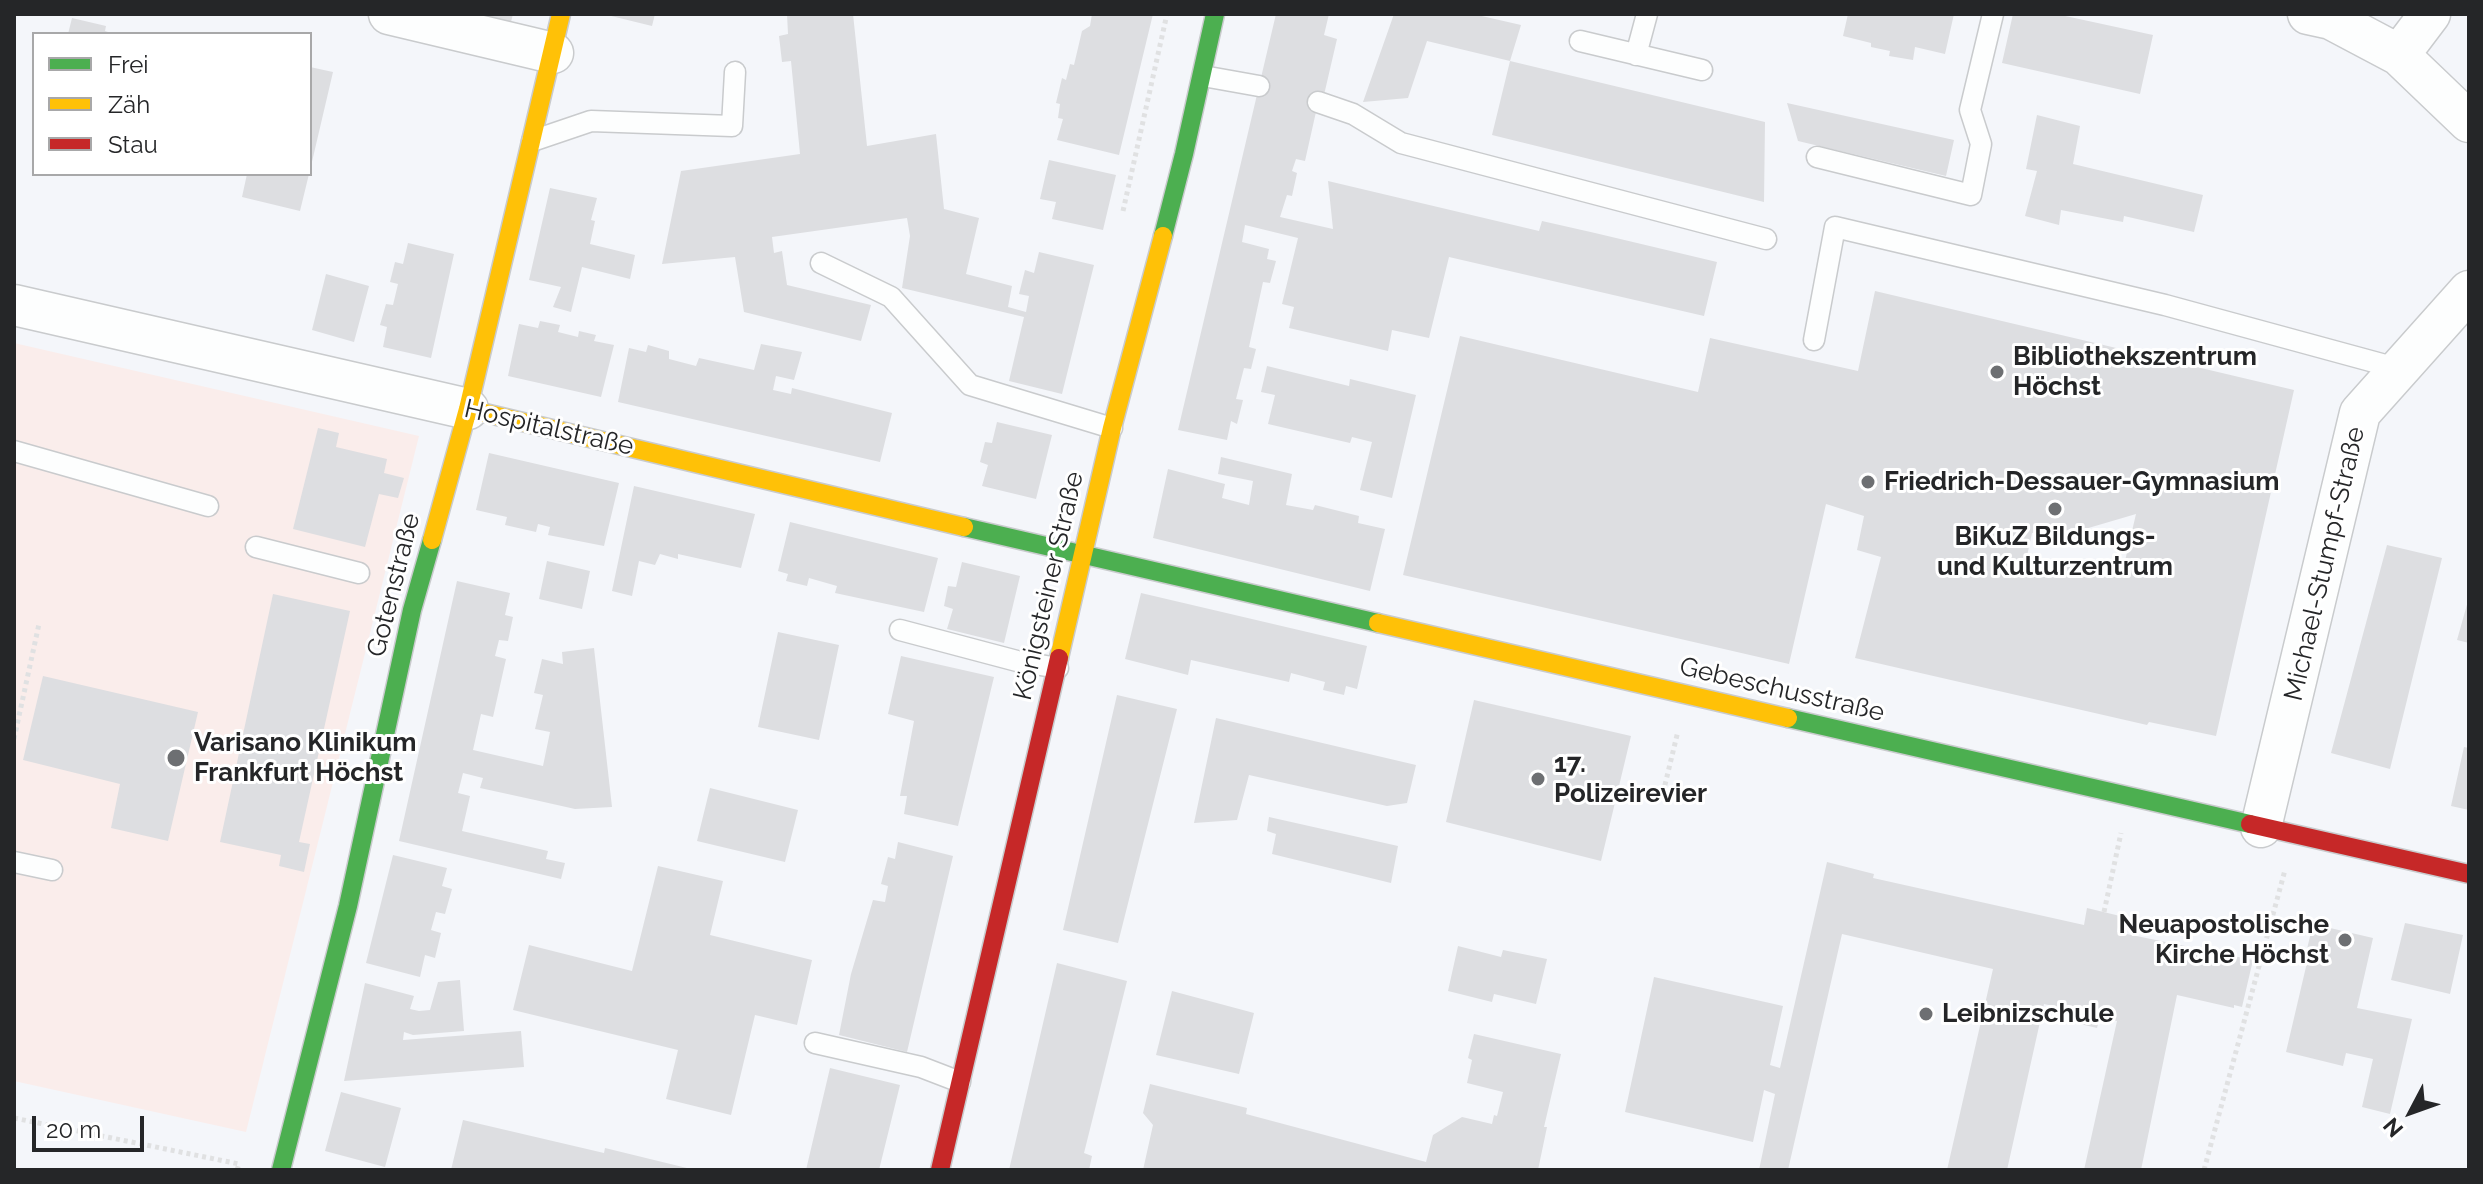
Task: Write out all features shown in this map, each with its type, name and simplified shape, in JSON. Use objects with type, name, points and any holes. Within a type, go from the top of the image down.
[{"type":"main road","name":"Gotenstraße","points":[[281,1170],[346,915],[412,610],[468,409],[561,14]]},
{"type":"main road","name":"Königsteiner Straße","points":[[940,1170],[1112,428],[1203,76],[1215,14]]},
{"type":"main road","name":"Hospitalstraße","points":[[468,409],[1084,556]]},
{"type":"main road","name":"Gebeschusstraße","points":[[1084,556],[2469,874]]},
{"type":"street","points":[[389,14],[553,53]]},
{"type":"street","points":[[2308,14],[2331,19],[2399,55],[2469,122]]},
{"type":"street","points":[[2399,55],[2430,14]]},
{"type":"street","name":"Michael-Stumpf-Straße","points":[[2277,831],[2360,413],[2469,291]]},
{"type":"street","name":"Hospitalstraße","points":[[14,305],[468,409]]},
{"type":"lane","points":[[1636,55],[1647,14]]},
{"type":"lane","points":[[1817,157],[1971,195],[1981,144],[1970,110],[1993,14]]},
{"type":"lane","points":[[1580,41],[1702,70]]},
{"type":"lane","points":[[532,141],[591,121],[732,126],[735,72]]},
{"type":"lane","points":[[1203,76],[1259,86]]},
{"type":"lane","points":[[1318,102],[1353,114],[1401,143],[1766,239]]},
{"type":"lane","points":[[1814,340],[1835,227],[2165,305],[2400,369]]},
{"type":"lane","points":[[821,263],[891,297],[970,385],[1112,428]]},
{"type":"lane","points":[[14,451],[208,506]]},
{"type":"lane","points":[[256,547],[359,573]]},
{"type":"lane","points":[[900,630],[1017,661],[1058,668]]},
{"type":"lane","points":[[14,862],[52,870]]},
{"type":"lane","points":[[815,1043],[921,1067],[960,1082]]},
{"type":"path","points":[[14,739],[39,624]]},
{"type":"path","points":[[1663,793],[1686,695]]},
{"type":"path","points":[[2104,912],[2129,797]]},
{"type":"path","points":[[2204,1170],[2277,831]]},
{"type":"path","points":[[14,1118],[239,1164],[237,1170]]},
{"type":"shaded area","name":"Varisano Klinikum Frankfurt Höchst","points":[[14,343],[419,436],[246,1132],[14,1081]]},
{"type":"building","points":[[480,14],[513,14],[511,22]]},
{"type":"building","points":[[603,14],[655,14],[652,26]]},
{"type":"building","points":[[787,14],[853,14],[867,146],[936,134],[944,209],[979,218],[966,274],[1012,286],[1008,307],[1026,312],[1029,296],[1019,294],[1025,270],[1034,273],[1039,252],[1094,265],[1062,394],[1009,381],[1024,317],[902,288],[910,236],[907,218],[772,237],[774,253],[782,251],[787,285],[871,305],[861,341],[744,312],[735,257],[662,264],[681,171],[800,154],[791,61],[782,62],[779,36],[788,34]]},
{"type":"building","points":[[1092,14],[1153,14],[1119,155],[1057,140],[1063,119],[1058,118],[1060,104],[1056,103],[1062,78],[1066,80],[1070,64],[1074,65],[1082,31],[1090,26]]},
{"type":"building","points":[[1276,14],[1329,14],[1324,35],[1337,39],[1324,95],[1320,94],[1305,161],[1296,159],[1292,171],[1297,173],[1292,196],[1287,195],[1280,217],[1333,229],[1328,181],[1539,231],[1542,221],[1595,233],[1717,262],[1704,316],[1449,257],[1429,338],[1392,330],[1388,351],[1289,328],[1294,307],[1282,304],[1298,238],[1245,225],[1242,242],[1269,249],[1267,259],[1276,261],[1270,283],[1263,282],[1249,347],[1256,349],[1251,369],[1244,368],[1236,399],[1243,400],[1237,424],[1231,421],[1227,440],[1178,430]]},
{"type":"building","points":[[1394,14],[1473,14],[1521,25],[1510,61],[1427,41],[1408,98],[1363,102]]},
{"type":"building","points":[[1848,14],[1954,14],[1945,54],[1915,47],[1913,60],[1889,56],[1890,51],[1843,36]]},
{"type":"building","points":[[2013,14],[2056,14],[2153,35],[2140,94],[2002,63]]},
{"type":"building","points":[[72,18],[106,26],[105,31],[108,32],[68,32]]},
{"type":"building","points":[[1510,61],[1765,122],[1764,202],[1492,135]]},
{"type":"building","points":[[312,67],[333,72],[312,162]]},
{"type":"building","points":[[1787,103],[1954,140],[1946,176],[1798,141]]},
{"type":"building","points":[[2037,115],[2080,126],[2073,164],[2203,195],[2194,232],[2124,216],[2123,222],[2061,210],[2059,225],[2025,216],[2037,171],[2026,169]]},
{"type":"building","points":[[1049,160],[1116,175],[1103,230],[1052,219],[1056,202],[1040,199]]},
{"type":"building","points":[[247,176],[309,176],[300,211],[242,197]]},
{"type":"building","points":[[550,188],[597,198],[591,220],[595,221],[590,244],[635,255],[630,279],[582,267],[571,312],[553,307],[561,287],[529,280]]},
{"type":"building","points":[[408,243],[454,254],[431,358],[383,347],[387,327],[380,325],[386,304],[393,305],[398,284],[390,282],[395,262],[403,264]]},
{"type":"building","points":[[326,274],[369,286],[354,342],[312,330]]},
{"type":"building","name":"Friedrich-Dessauer-Gymnasium","points":[[1875,291],[2294,390],[2216,736],[2149,722],[2147,725],[1855,658],[1881,557],[1857,550],[1864,516],[1826,504],[1789,664],[1403,575],[1460,336],[1698,392],[1710,338],[1858,371]],"holes":[[[2136,514],[2121,578],[2027,556],[2032,533],[2085,529]]]},
{"type":"building","points":[[540,321],[560,325],[558,332],[578,337],[579,331],[596,335],[594,341],[614,345],[601,397],[508,376],[519,324],[538,328]]},
{"type":"building","points":[[761,344],[802,352],[794,380],[776,376],[773,390],[791,394],[792,388],[892,413],[880,462],[618,402],[629,348],[646,352],[648,345],[669,351],[669,359],[696,366],[699,358],[754,370]]},
{"type":"building","points":[[1267,366],[1349,386],[1350,379],[1416,395],[1392,498],[1360,490],[1372,442],[1352,437],[1350,443],[1268,424],[1275,395],[1261,392]]},
{"type":"building","points":[[997,422],[1052,435],[1036,499],[982,486],[988,465],[980,462],[985,442],[992,443]]},
{"type":"building","points":[[318,428],[339,433],[336,447],[387,459],[384,473],[404,478],[398,498],[379,494],[365,547],[293,529]]},
{"type":"building","points":[[489,453],[619,483],[604,546],[548,535],[550,527],[538,524],[536,532],[505,525],[507,517],[476,510]]},
{"type":"building","points":[[1221,457],[1292,474],[1286,505],[1313,510],[1315,505],[1359,516],[1358,523],[1385,529],[1370,591],[1153,538],[1168,469],[1225,484],[1222,498],[1249,505],[1253,481],[1218,474]]},
{"type":"building","points":[[634,486],[755,514],[741,568],[678,554],[678,559],[660,554],[655,565],[639,561],[632,596],[612,591]]},
{"type":"building","points":[[790,522],[938,558],[924,612],[835,593],[837,586],[809,578],[807,586],[786,581],[788,574],[778,571]]},
{"type":"building","points":[[2387,545],[2442,558],[2390,769],[2331,753]]},
{"type":"building","points":[[547,561],[590,571],[582,609],[539,599]]},
{"type":"building","points":[[962,562],[1020,576],[1004,643],[947,629],[953,609],[944,606],[948,586],[956,587]]},
{"type":"building","points":[[457,581],[510,593],[505,615],[513,617],[508,641],[499,640],[495,656],[506,659],[493,717],[481,714],[473,750],[543,766],[550,732],[535,729],[543,695],[534,693],[542,659],[563,664],[562,652],[594,648],[612,807],[575,809],[480,788],[483,778],[463,773],[458,793],[470,796],[462,831],[548,851],[546,859],[565,863],[561,879],[399,841]]},
{"type":"building","points":[[1141,593],[1367,646],[1357,689],[1346,686],[1344,695],[1323,690],[1325,682],[1291,673],[1289,682],[1191,660],[1188,675],[1125,659]]},
{"type":"building","points":[[273,594],[350,611],[299,842],[310,844],[304,872],[279,866],[281,855],[220,842]]},
{"type":"building","points":[[2469,601],[2469,643],[2457,640]]},
{"type":"building","points":[[778,632],[839,645],[819,740],[758,727]]},
{"type":"building","points":[[901,656],[994,677],[958,826],[904,814],[907,796],[900,796],[914,721],[888,714]]},
{"type":"building","points":[[43,676],[198,712],[168,841],[111,828],[120,784],[23,760]]},
{"type":"building","points":[[1117,695],[1177,709],[1118,943],[1063,930]]},
{"type":"building","name":"17. Polizeirevier","points":[[1474,700],[1631,736],[1601,861],[1446,822]]},
{"type":"building","points":[[1216,718],[1416,765],[1407,803],[1387,806],[1249,775],[1237,820],[1194,823]]},
{"type":"building","points":[[2464,747],[2469,748],[2469,810],[2451,806]]},
{"type":"building","points":[[710,788],[798,810],[785,862],[697,841]]},
{"type":"building","points":[[1269,817],[1398,846],[1391,883],[1272,854],[1276,834],[1267,831]]},
{"type":"building","points":[[898,842],[953,856],[907,1052],[839,1035],[851,974],[873,900],[885,902],[888,886],[881,884],[888,857],[895,859]]},
{"type":"building","points":[[393,855],[447,868],[442,886],[452,889],[445,914],[436,912],[431,930],[441,933],[435,958],[425,955],[420,977],[366,963]]},
{"type":"building","points":[[1827,862],[1874,874],[1873,878],[2084,925],[2087,908],[2120,916],[2117,932],[2253,960],[2242,1007],[2234,1005],[2234,1008],[2177,995],[2141,1170],[2084,1170],[2117,1021],[2100,1017],[2097,1028],[2059,1019],[2061,1008],[2044,1004],[2007,1170],[1947,1170],[1993,969],[1842,934],[1788,1170],[1759,1170],[1775,1094],[1764,1090],[1753,1142],[1625,1112],[1654,977],[1783,1006],[1770,1065],[1780,1068]]},
{"type":"building","points":[[658,866],[723,881],[710,935],[812,960],[797,1025],[755,1015],[731,1115],[666,1099],[678,1050],[513,1010],[529,945],[632,971]]},
{"type":"building","points":[[2405,923],[2463,935],[2450,994],[2391,980]]},
{"type":"building","points":[[2313,924],[2373,938],[2357,1008],[2412,1019],[2390,1114],[2362,1107],[2373,1059],[2346,1053],[2343,1066],[2286,1052]]},
{"type":"building","points":[[1458,946],[1501,957],[1503,950],[1547,959],[1536,1004],[1494,994],[1492,1002],[1448,991]]},
{"type":"building","points":[[1057,963],[1127,981],[1084,1153],[1092,1156],[1089,1170],[1009,1170]]},
{"type":"building","points":[[460,980],[464,1031],[413,1035],[404,1032],[403,1040],[521,1031],[524,1067],[344,1081],[365,983],[414,996],[410,1009],[419,1011],[430,1010],[438,982]]},
{"type":"building","points":[[1172,991],[1254,1013],[1239,1074],[1156,1055]]},
{"type":"building","points":[[1474,1034],[1561,1054],[1544,1127],[1547,1127],[1538,1170],[1143,1170],[1153,1125],[1143,1113],[1150,1084],[1247,1108],[1246,1114],[1426,1162],[1433,1135],[1462,1117],[1492,1124],[1494,1115],[1497,1116],[1503,1092],[1467,1083],[1472,1060],[1468,1058]]},
{"type":"building","points":[[830,1068],[900,1085],[879,1170],[806,1170]]},
{"type":"building","points":[[341,1092],[401,1108],[385,1167],[325,1151]]},
{"type":"building","points":[[463,1120],[604,1153],[605,1148],[695,1170],[451,1170]]},
{"type":"traffic: fast","points":[[1163,236],[1215,14]]},
{"type":"traffic: fast","points":[[964,527],[1378,623]]},
{"type":"traffic: fast","points":[[281,1170],[348,906],[412,610],[432,540]]},
{"type":"traffic: fast","points":[[1788,718],[2250,824]]},
{"type":"traffic: slow","points":[[432,540],[468,409],[561,14]]},
{"type":"traffic: slow","points":[[1059,658],[1112,428],[1163,236]]},
{"type":"traffic: slow","points":[[468,409],[964,527]]},
{"type":"traffic: slow","points":[[1378,623],[1788,718]]},
{"type":"traffic: jam","points":[[940,1170],[1059,658]]},
{"type":"traffic: jam","points":[[2250,824],[2469,874]]},
{"type":"place","name":"Bibliothekszentrum Höchst","points":[[1997,372]]},
{"type":"place","name":"Friedrich-Dessauer-Gymnasium","points":[[1868,482]]},
{"type":"place","name":"BiKuZ Bildungs- und Kulturzentrum","points":[[2055,509]]},
{"type":"place","name":"Varisano Klinikum Frankfurt Höchst","points":[[176,758]]},
{"type":"place","name":"17. Polizeirevier","points":[[1538,779]]},
{"type":"place","name":"Neuapostolische Kirche Höchst","points":[[2345,940]]},
{"type":"place","name":"Leibnizschule","points":[[1926,1014]]}]
